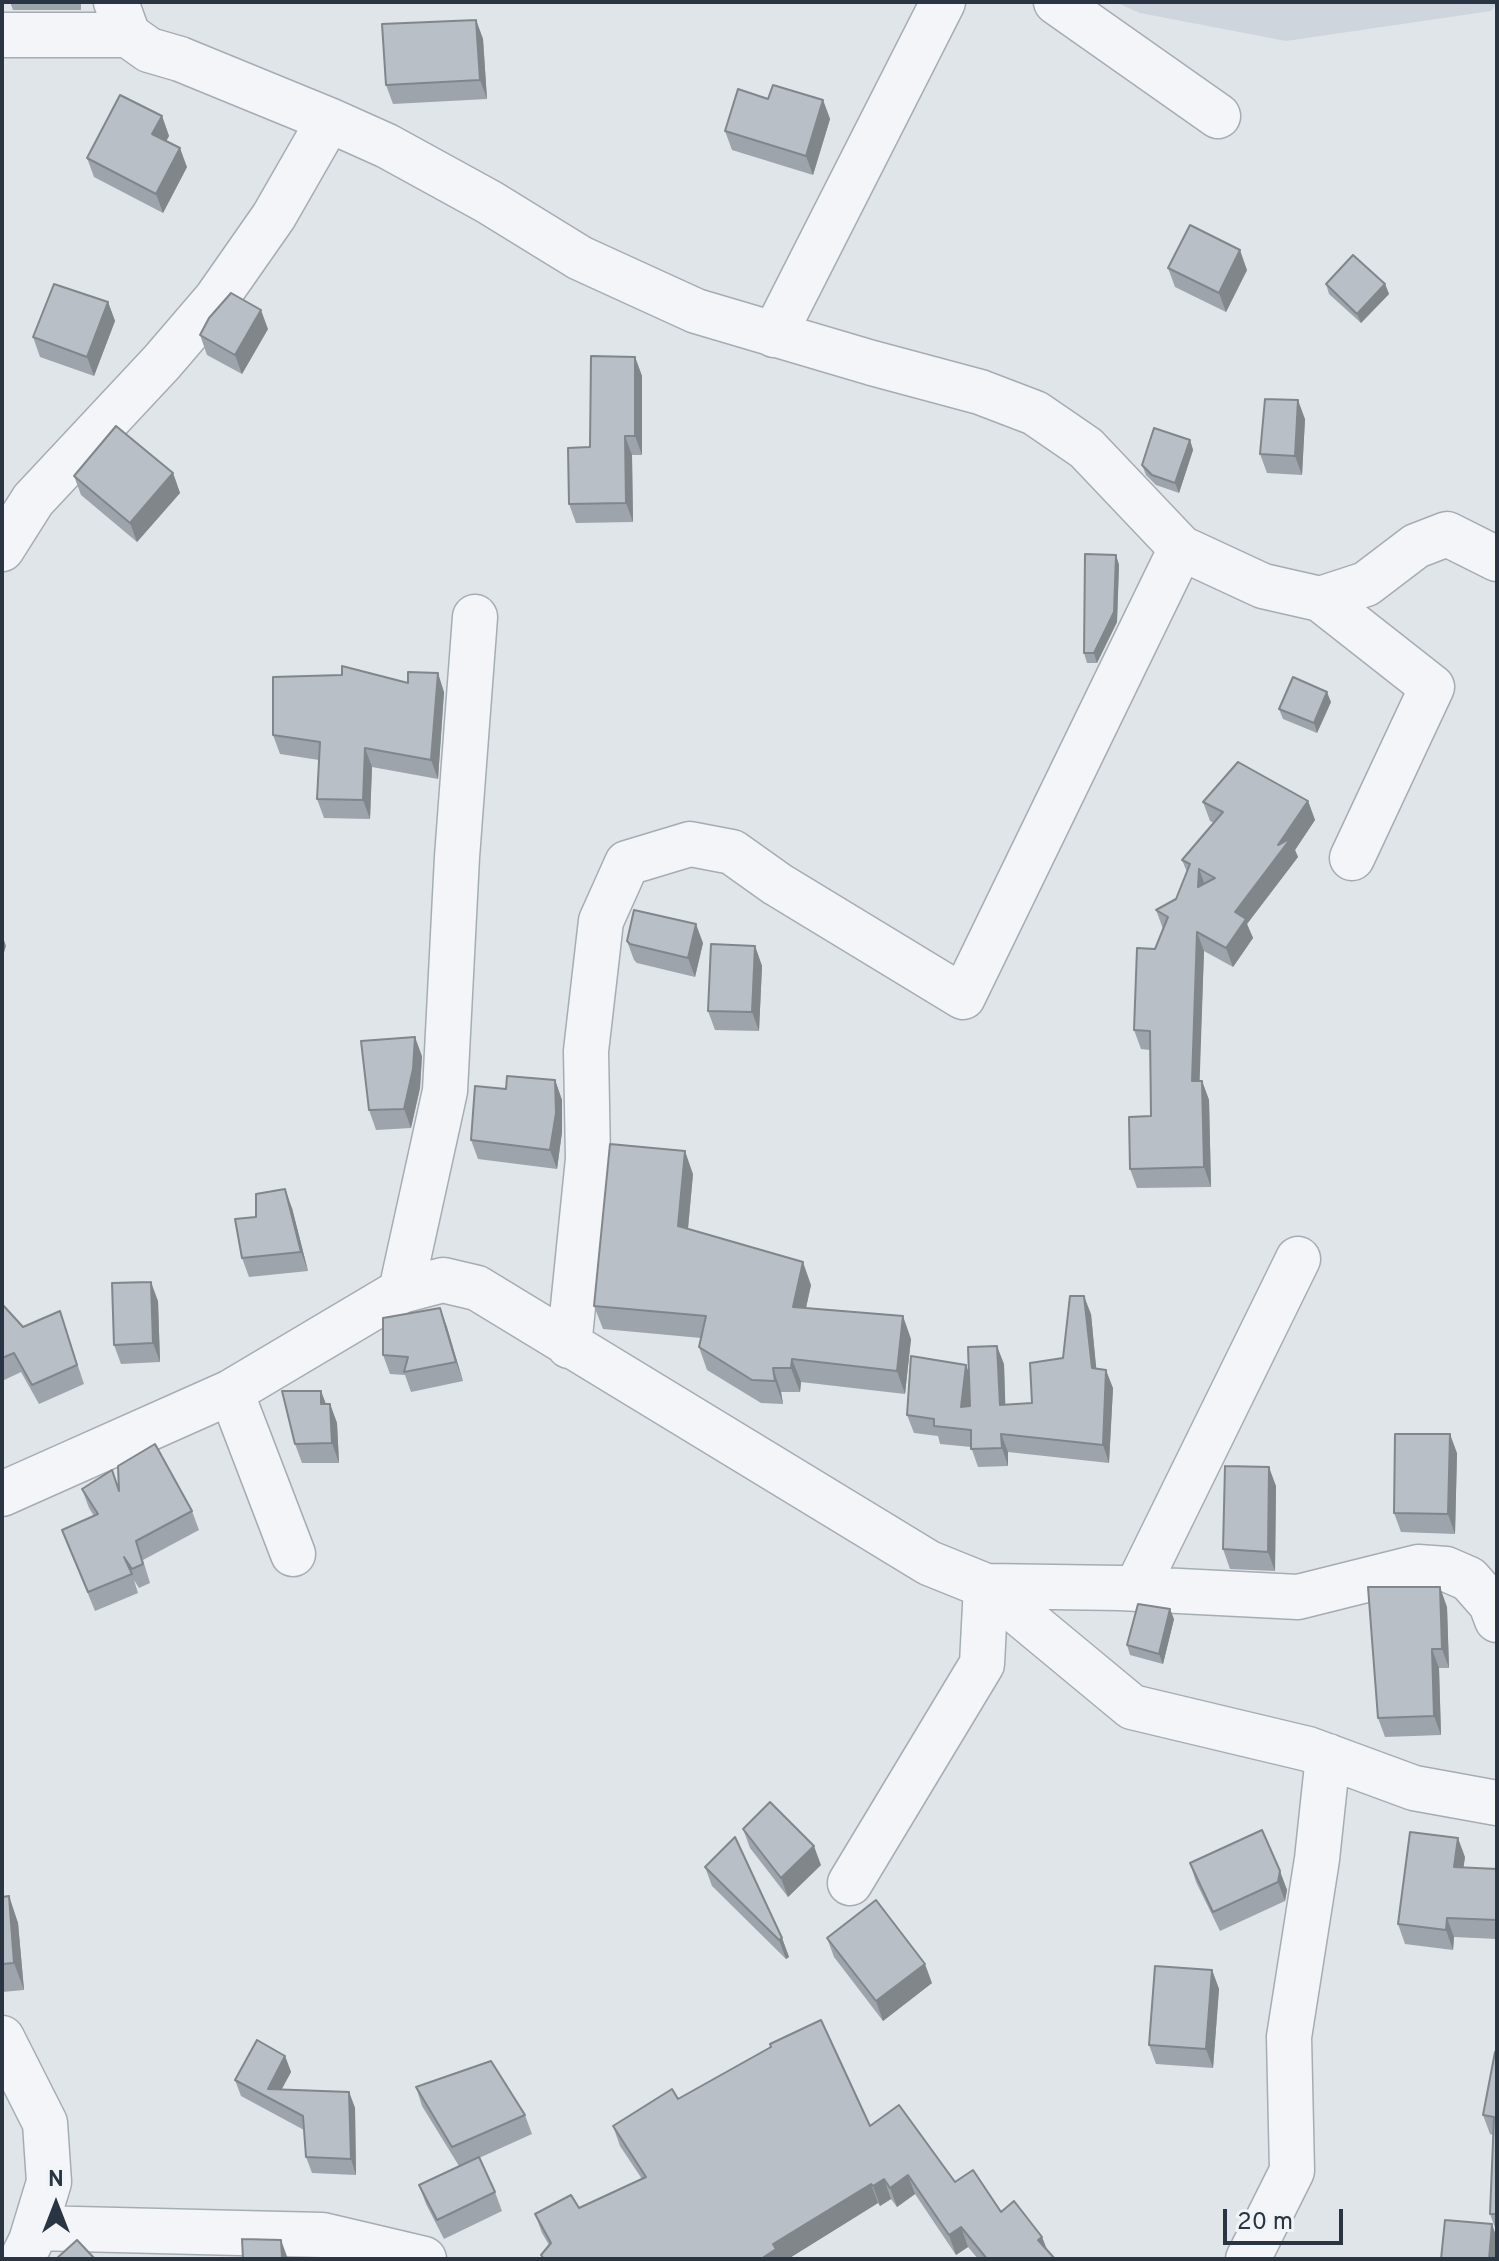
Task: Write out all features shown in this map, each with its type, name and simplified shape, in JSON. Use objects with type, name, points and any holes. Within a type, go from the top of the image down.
[{"type":"street","points":[[774,335],[943,2]]},
{"type":"street","points":[[1056,2],[1218,116]]},
{"type":"street","points":[[2,35],[122,19],[149,50],[180,59],[387,146],[580,258],[696,311],[980,392],[1035,413],[1086,448],[1181,548],[1263,586],[1320,599],[1432,687],[1352,858]]},
{"type":"street","points":[[2,549],[33,500],[162,362],[216,299],[274,216],[329,120]]},
{"type":"street","points":[[1320,599],[1366,584],[1416,546],[1447,534],[1497,559]]},
{"type":"street","points":[[569,1346],[588,1159],[586,1051],[601,921],[627,863],[690,844],[732,852],[777,884],[963,997],[1181,548]]},
{"type":"street","points":[[401,1291],[445,1091],[457,857],[475,617]]},
{"type":"street","points":[[1136,1589],[1298,1259]]},
{"type":"street","points":[[2,1494],[231,1392],[401,1291],[443,1280],[477,1288],[929,1563],[986,1586],[1132,1707],[1328,1756],[1414,1788],[1497,1803]]},
{"type":"street","points":[[231,1392],[293,1554]]},
{"type":"street","points":[[986,1586],[1298,1597],[1418,1567],[1446,1569],[1469,1579],[1491,1604],[1497,1620]]},
{"type":"street","points":[[850,1883],[982,1664],[986,1586]]},
{"type":"street","points":[[1248,2259],[1292,2171],[1289,2037],[1317,1859],[1328,1756]]},
{"type":"street","points":[[2,2038],[45,2123],[49,2182],[29,2244],[322,2235],[424,2259]]},
{"type":"shaded area","points":[[1115,2],[1497,3],[1491,11],[1286,41],[1140,13]]},
{"type":"building","points":[[476,20],[480,80],[386,85],[382,24]]},
{"type":"building","points":[[773,85],[823,100],[806,156],[725,131],[738,89],[768,99]]},
{"type":"building","points":[[120,95],[162,116],[152,134],[180,148],[156,194],[87,158]]},
{"type":"building","points":[[1190,225],[1240,250],[1219,293],[1168,268]]},
{"type":"building","points":[[1353,255],[1385,284],[1357,314],[1326,284]]},
{"type":"building","points":[[54,284],[108,302],[87,357],[33,337]]},
{"type":"building","points":[[231,293],[261,310],[235,355],[200,335],[209,318]]},
{"type":"building","points":[[591,356],[635,357],[635,436],[625,436],[626,503],[569,504],[568,448],[590,447]]},
{"type":"building","points":[[1265,399],[1298,400],[1295,456],[1260,454]]},
{"type":"building","points":[[116,426],[173,473],[130,523],[74,476]]},
{"type":"building","points":[[1154,428],[1190,440],[1175,483],[1152,475],[1142,465]]},
{"type":"building","points":[[1085,554],[1116,555],[1114,612],[1094,653],[1084,653]]},
{"type":"building","points":[[342,666],[408,683],[408,672],[438,673],[431,760],[365,748],[363,800],[317,799],[320,742],[273,735],[273,677],[342,675]]},
{"type":"building","points":[[1293,677],[1327,692],[1314,723],[1279,709]]},
{"type":"building","points":[[1238,762],[1308,801],[1278,845],[1291,838],[1235,912],[1246,919],[1226,948],[1197,932],[1192,1081],[1202,1081],[1204,1167],[1130,1169],[1129,1117],[1151,1116],[1150,1031],[1134,1030],[1137,948],[1155,949],[1168,917],[1156,910],[1176,899],[1190,864],[1182,860],[1223,812],[1203,802]],"holes":[[[1199,869],[1215,878],[1198,887]]]},
{"type":"building","points":[[634,910],[696,924],[688,958],[630,944],[627,941]]},
{"type":"building","points":[[711,944],[755,946],[752,1012],[708,1011]]},
{"type":"building","points":[[415,1037],[413,1069],[404,1109],[369,1110],[361,1041]]},
{"type":"building","points":[[507,1076],[555,1080],[556,1113],[550,1150],[471,1140],[475,1086],[506,1089]]},
{"type":"building","points":[[610,1144],[685,1151],[678,1226],[803,1262],[793,1307],[903,1316],[897,1371],[792,1359],[791,1368],[773,1368],[775,1381],[752,1380],[699,1347],[706,1316],[594,1306]]},
{"type":"building","points":[[285,1189],[301,1252],[242,1258],[235,1219],[256,1217],[256,1194]]},
{"type":"building","points":[[151,1282],[153,1343],[114,1345],[112,1283]]},
{"type":"building","points":[[1070,1296],[1084,1296],[1092,1368],[1106,1370],[1103,1445],[1001,1434],[1002,1448],[971,1449],[971,1430],[934,1426],[934,1419],[907,1415],[911,1356],[966,1365],[961,1407],[970,1406],[968,1347],[997,1346],[1000,1405],[1032,1403],[1030,1363],[1063,1358]]},
{"type":"building","points":[[2,1304],[23,1327],[60,1311],[77,1365],[32,1385],[14,1353],[2,1358]]},
{"type":"building","points":[[440,1308],[456,1362],[404,1372],[408,1357],[383,1355],[383,1318]]},
{"type":"building","points":[[282,1391],[321,1391],[321,1404],[330,1404],[332,1443],[295,1444]]},
{"type":"building","points":[[1395,1434],[1450,1434],[1448,1514],[1394,1513]]},
{"type":"building","points":[[155,1444],[192,1511],[136,1541],[143,1564],[132,1569],[124,1557],[132,1574],[88,1592],[62,1530],[98,1514],[82,1489],[112,1470],[119,1491],[118,1466]]},
{"type":"building","points":[[1225,1466],[1269,1467],[1268,1552],[1223,1549]]},
{"type":"building","points":[[1368,1587],[1440,1587],[1442,1649],[1432,1649],[1434,1716],[1378,1718]]},
{"type":"building","points":[[1138,1604],[1170,1609],[1159,1654],[1127,1645]]},
{"type":"building","points":[[770,1802],[814,1846],[781,1878],[743,1829]]},
{"type":"building","points":[[1262,1830],[1280,1871],[1278,1882],[1213,1912],[1190,1863]]},
{"type":"building","points":[[1410,1832],[1458,1838],[1454,1867],[1497,1869],[1497,1920],[1447,1918],[1446,1930],[1398,1924]]},
{"type":"building","points":[[735,1837],[782,1938],[779,1940],[705,1867]]},
{"type":"building","points":[[9,1896],[14,1963],[2,1964],[2,1897]]},
{"type":"building","points":[[876,1900],[925,1964],[876,2001],[827,1938]]},
{"type":"building","points":[[1155,1966],[1212,1970],[1206,2049],[1149,2045]]},
{"type":"building","points":[[821,2020],[870,2126],[899,2105],[955,2182],[973,2170],[1001,2212],[1014,2201],[1042,2237],[1038,2240],[1055,2259],[987,2259],[961,2227],[949,2235],[908,2175],[890,2188],[884,2179],[873,2186],[871,2184],[773,2244],[776,2249],[761,2259],[544,2259],[541,2255],[551,2243],[535,2214],[571,2195],[579,2208],[646,2177],[613,2126],[672,2089],[678,2099],[771,2047],[770,2044]]},
{"type":"building","points":[[257,2040],[285,2056],[268,2089],[349,2092],[351,2159],[306,2157],[303,2116],[235,2080]]},
{"type":"building","points":[[1495,2052],[1497,2214],[1490,2214],[1494,2117],[1483,2115]]},
{"type":"building","points":[[491,2061],[525,2115],[452,2147],[416,2087]]},
{"type":"building","points":[[479,2157],[495,2192],[437,2220],[419,2185]]},
{"type":"building","points":[[1445,2220],[1492,2224],[1489,2259],[1441,2259]]},
{"type":"building","points":[[242,2239],[281,2240],[282,2259],[243,2259]]},
{"type":"building","points":[[77,2240],[95,2259],[56,2259]]}]
